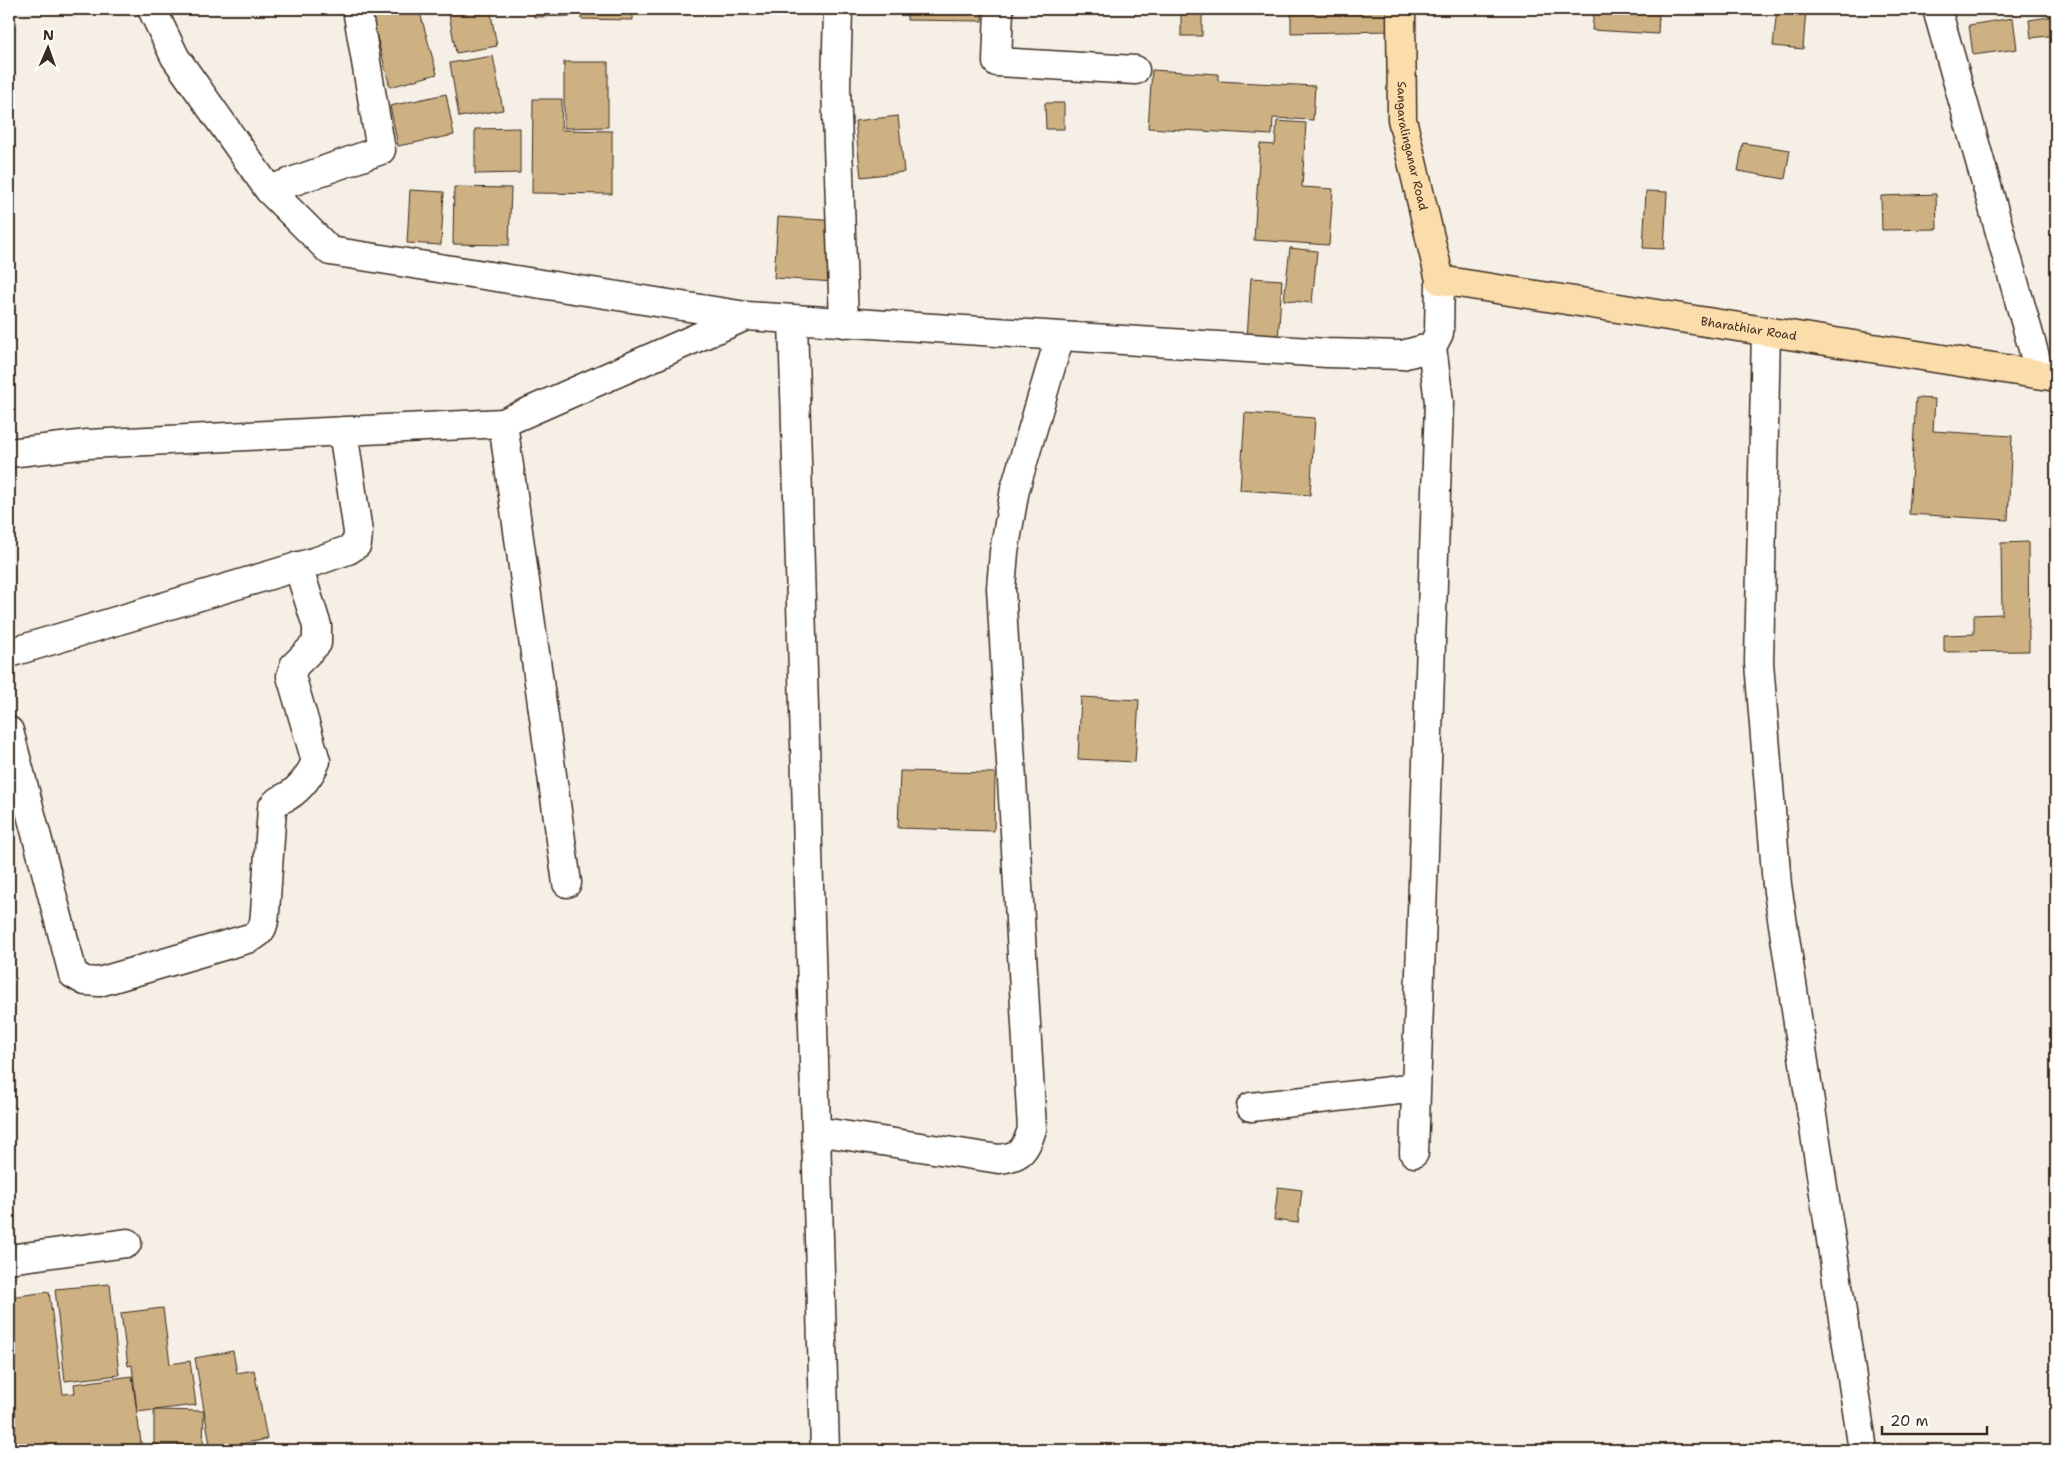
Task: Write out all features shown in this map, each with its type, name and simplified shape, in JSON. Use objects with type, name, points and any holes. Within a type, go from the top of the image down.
[{"type":"main road","name":"Sangaralinganar Road","points":[[1401,9],[1402,119],[1440,280]]},
{"type":"main road","name":"Bharathiar Road","points":[[1440,280],[2048,376]]},
{"type":"street","points":[[152,9],[174,57],[269,190],[330,252],[746,316],[1336,353],[1402,355],[1432,347]]},
{"type":"street","points":[[269,190],[381,150],[357,9]]},
{"type":"street","points":[[838,9],[836,86],[844,323]]},
{"type":"street","points":[[999,9],[997,62],[1136,70]]},
{"type":"street","points":[[1937,9],[2048,376]]},
{"type":"street","points":[[1414,1153],[1438,402],[1432,347],[1439,334],[1440,280]]},
{"type":"street","points":[[9,453],[88,444],[503,423],[746,316]]},
{"type":"street","points":[[793,320],[826,1450]]},
{"type":"street","points":[[1766,331],[1758,663],[1777,885],[1863,1450]]},
{"type":"street","points":[[816,1131],[999,1159],[1011,1158],[1021,1152],[1029,1141],[1032,1129],[1001,588],[1004,552],[1015,489],[1060,336]]},
{"type":"street","points":[[503,423],[567,884]]},
{"type":"street","points":[[9,653],[348,550],[357,544],[358,532],[343,431]]},
{"type":"street","points":[[9,731],[73,974],[85,981],[100,982],[259,934],[264,925],[272,808],[277,800],[288,796],[307,778],[316,761],[291,676],[294,666],[317,643],[317,626],[298,566]]},
{"type":"street","points":[[1250,1107],[1416,1088]]},
{"type":"street","points":[[9,1259],[127,1243]]},
{"type":"building","points":[[390,9],[419,9],[437,74],[390,87],[371,14]]},
{"type":"building","points":[[448,9],[490,9],[497,46],[456,53]]},
{"type":"building","points":[[534,9],[571,9],[571,16],[534,17]]},
{"type":"building","points":[[581,9],[633,9],[633,20],[581,19]]},
{"type":"building","points":[[907,9],[982,9],[982,21],[907,20]]},
{"type":"building","points":[[1181,9],[1202,9],[1202,36],[1181,36]]},
{"type":"building","points":[[1291,9],[1388,9],[1388,31],[1291,33]]},
{"type":"building","points":[[1594,9],[1659,12],[1658,34],[1592,30]]},
{"type":"building","points":[[1777,9],[1806,9],[1803,49],[1773,46]]},
{"type":"building","points":[[2056,16],[2056,35],[2031,38],[2029,20]]},
{"type":"building","points":[[2013,18],[2017,49],[1973,55],[1969,25]]},
{"type":"building","points":[[493,56],[503,110],[459,117],[450,63]]},
{"type":"building","points":[[564,62],[608,62],[608,127],[564,128]]},
{"type":"building","points":[[1152,70],[1218,74],[1218,81],[1315,86],[1313,120],[1273,118],[1272,135],[1148,128]]},
{"type":"building","points":[[446,94],[454,135],[398,146],[390,106]]},
{"type":"building","points":[[533,99],[562,99],[561,130],[612,131],[612,194],[532,193]]},
{"type":"building","points":[[1045,103],[1064,103],[1064,129],[1046,129]]},
{"type":"building","points":[[898,116],[904,172],[861,177],[855,121]]},
{"type":"building","points":[[1277,121],[1306,123],[1302,187],[1333,189],[1329,245],[1254,240],[1260,144],[1275,145]]},
{"type":"building","points":[[520,128],[520,173],[475,174],[475,129]]},
{"type":"building","points":[[1743,143],[1790,150],[1785,179],[1738,171]]},
{"type":"building","points":[[454,187],[511,188],[509,245],[453,244]]},
{"type":"building","points":[[410,190],[444,192],[441,245],[407,243]]},
{"type":"building","points":[[1646,191],[1667,192],[1664,249],[1643,248]]},
{"type":"building","points":[[1936,194],[1937,229],[1882,230],[1881,196]]},
{"type":"building","points":[[778,217],[838,221],[834,282],[774,278]]},
{"type":"building","points":[[1290,248],[1317,251],[1312,303],[1284,300]]},
{"type":"building","points":[[1251,278],[1282,280],[1278,341],[1247,338]]},
{"type":"building","points":[[1916,398],[1935,399],[1933,431],[2012,436],[2008,520],[1909,514]]},
{"type":"building","points":[[1245,413],[1315,418],[1310,495],[1240,490]]},
{"type":"building","points":[[2028,542],[2029,651],[1944,652],[1944,635],[1974,634],[1974,615],[2002,614],[2001,543]]},
{"type":"building","points":[[1081,697],[1139,700],[1135,762],[1078,759]]},
{"type":"building","points":[[900,771],[995,773],[994,831],[898,828]]},
{"type":"building","points":[[1278,1187],[1302,1190],[1298,1223],[1274,1220]]},
{"type":"building","points":[[110,1284],[119,1375],[65,1381],[55,1289]]},
{"type":"building","points":[[49,1292],[63,1394],[75,1393],[74,1384],[132,1376],[142,1450],[11,1450],[9,1432],[9,1297]]},
{"type":"building","points":[[163,1308],[170,1364],[190,1361],[196,1405],[137,1412],[132,1365],[128,1366],[121,1313]]},
{"type":"building","points":[[233,1351],[237,1373],[254,1370],[267,1439],[211,1450],[195,1358]]},
{"type":"building","points":[[154,1410],[204,1411],[203,1447],[154,1445]]}]
